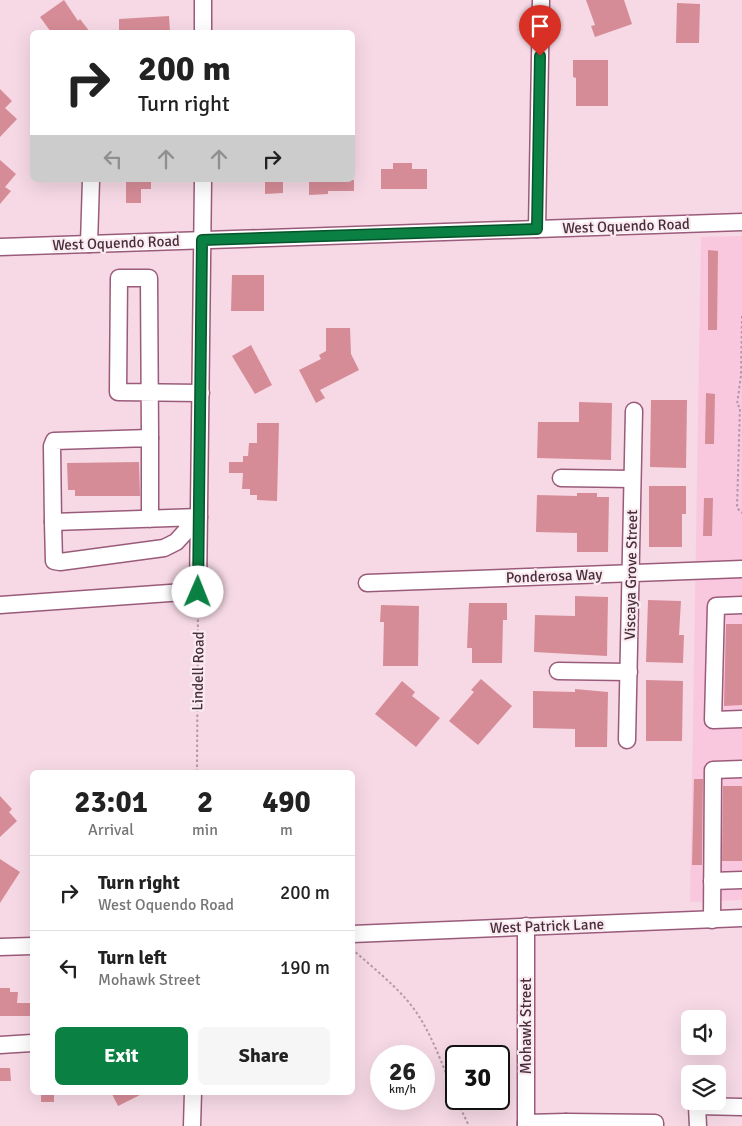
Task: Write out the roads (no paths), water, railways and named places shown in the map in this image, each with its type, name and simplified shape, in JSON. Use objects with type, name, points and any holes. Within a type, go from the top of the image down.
[{"type":"street","points":[[203,0],[203,30]]},
{"type":"street","points":[[537,229],[541,0]]},
{"type":"street","points":[[89,244],[91,182]]},
{"type":"street","points":[[0,605],[198,592],[193,518],[201,394],[203,182]]},
{"type":"street","name":"West Oquendo Road","points":[[0,247],[742,222]]},
{"type":"street","points":[[150,519],[151,392],[150,278],[119,278],[118,392],[151,392],[201,394]]},
{"type":"street","name":"Viscaya Grove Street","points":[[627,740],[634,411]]},
{"type":"street","points":[[150,438],[54,441],[52,446],[54,561],[60,562],[164,548],[176,542],[187,530],[193,518]]},
{"type":"street","points":[[561,478],[632,479]]},
{"type":"street","points":[[53,522],[193,518]]},
{"type":"street","name":"Ponderosa Way","points":[[367,583],[742,569]]},
{"type":"street","points":[[742,605],[716,606],[713,720],[742,719]]},
{"type":"street","points":[[558,671],[629,672]]},
{"type":"street","points":[[712,920],[713,770],[742,769]]},
{"type":"street","points":[[712,881],[742,880]]},
{"type":"street","name":"West Patrick Lane","points":[[355,934],[742,918]]},
{"type":"street","name":"Mohawk Street","points":[[526,926],[526,1124]]},
{"type":"street","points":[[0,947],[30,946]]},
{"type":"street","points":[[0,1044],[30,1043]]},
{"type":"street","points":[[192,1126],[193,1095]]},
{"type":"street","points":[[698,1126],[697,1106],[742,1107]]},
{"type":"street","points":[[526,1124],[655,1123],[655,1126]]}]
